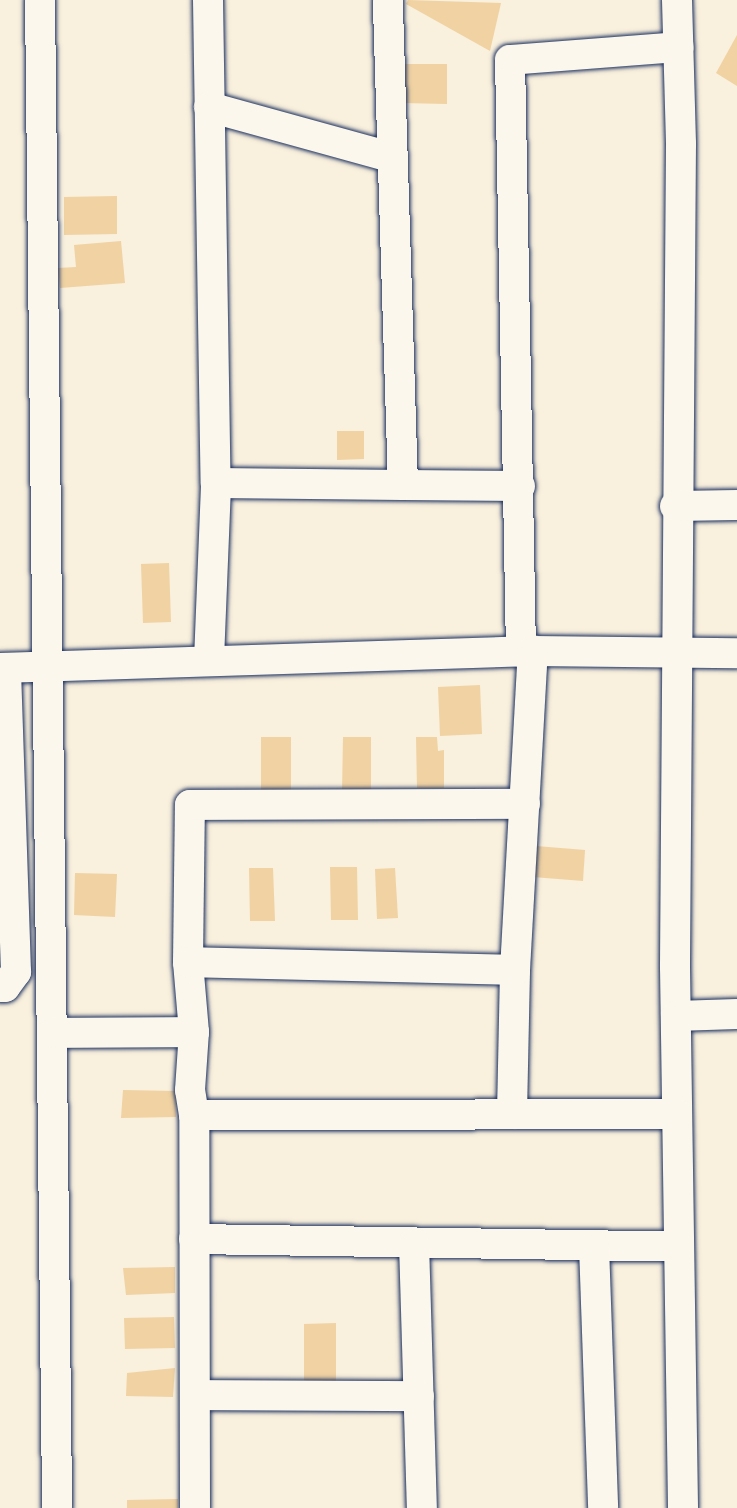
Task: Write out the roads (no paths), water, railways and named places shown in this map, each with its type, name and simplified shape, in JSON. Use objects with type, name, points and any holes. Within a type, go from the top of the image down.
[{"type":"street","points":[[40,0],[46,667],[54,1033],[57,1508]]},
{"type":"street","points":[[208,0],[216,483],[209,660]]},
{"type":"street","points":[[388,0],[391,157],[403,485]]},
{"type":"street","points":[[677,0],[679,46],[675,506],[676,1016],[683,1508]]},
{"type":"street","points":[[512,1114],[515,970],[525,804],[527,651],[520,486],[510,60],[679,46]]},
{"type":"street","points":[[209,108],[391,157]]},
{"type":"street","points":[[216,483],[520,486]]},
{"type":"street","points":[[675,506],[737,506]]},
{"type":"street","points":[[0,987],[5,987],[16,972],[3,668],[527,651],[677,655],[737,653]]},
{"type":"street","points":[[195,1508],[194,1115],[190,1090],[194,1032],[188,962],[190,806],[525,804]]},
{"type":"street","points":[[188,962],[515,970]]},
{"type":"street","points":[[676,1016],[737,1014]]},
{"type":"street","points":[[54,1033],[194,1032]]},
{"type":"street","points":[[194,1115],[677,1114]]},
{"type":"street","points":[[195,1239],[679,1247]]},
{"type":"street","points":[[414,1243],[422,1508]]},
{"type":"street","points":[[594,1246],[603,1508]]},
{"type":"street","points":[[195,1395],[418,1396]]}]
